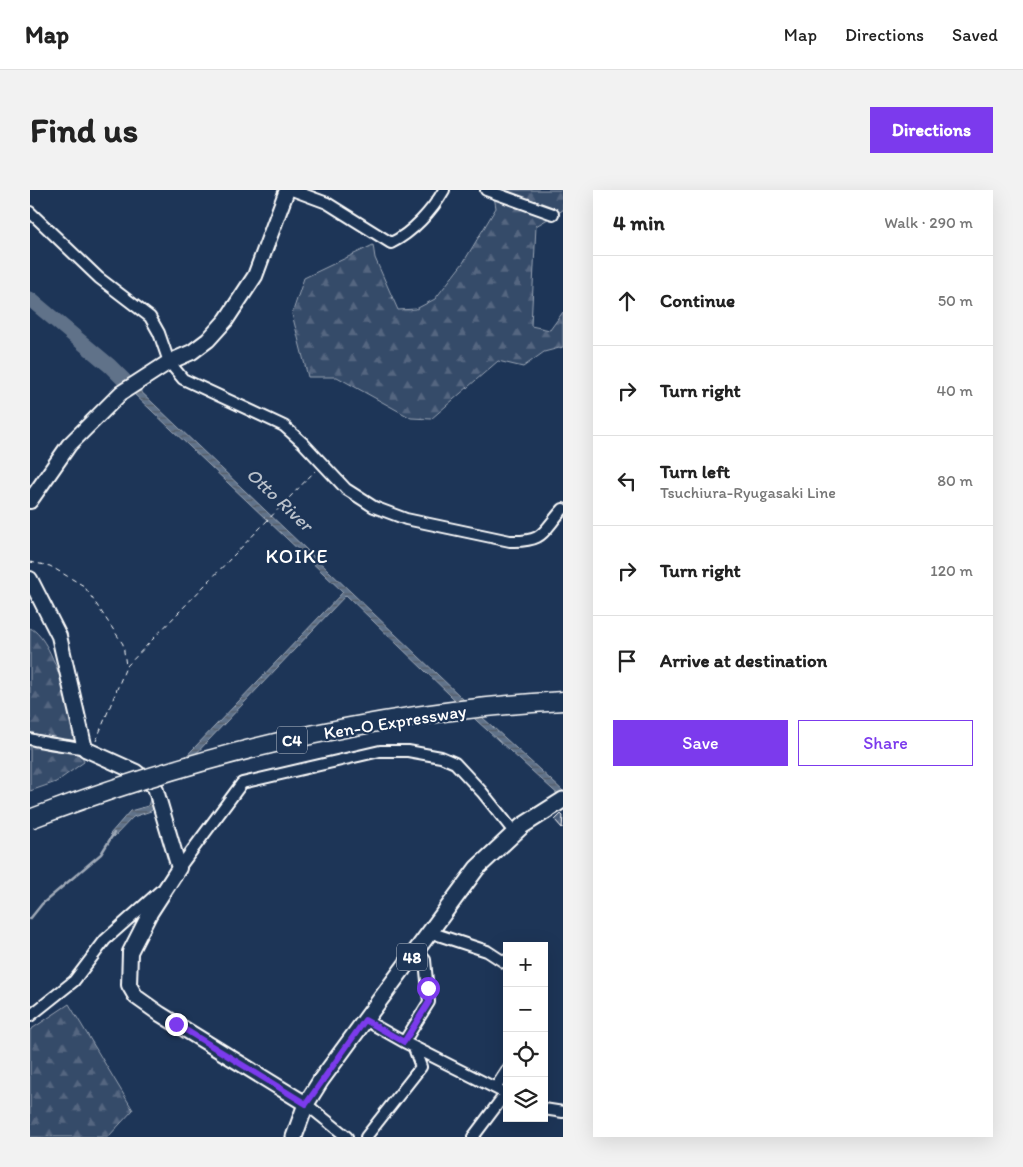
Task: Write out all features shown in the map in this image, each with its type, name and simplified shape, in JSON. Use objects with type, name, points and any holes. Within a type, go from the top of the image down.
[{"type":"highway","name":"Ken-O Expressway","points":[[30,819],[163,773],[295,740],[411,718],[563,700]]},
{"type":"main road","name":"48","points":[[294,1137],[306,1104],[365,1020],[477,868],[514,832],[561,801]]},
{"type":"street","points":[[30,501],[69,445],[122,393],[169,362],[192,352],[208,340],[239,303],[255,276],[287,190]]},
{"type":"street","points":[[292,190],[327,203],[391,243],[403,237],[416,225],[444,190]]},
{"type":"street","points":[[486,190],[553,214]]},
{"type":"street","points":[[30,212],[99,278],[150,317],[159,332],[169,362],[183,379],[284,426],[303,443],[346,490],[388,513],[510,541],[535,540],[563,509]]},
{"type":"street","points":[[30,579],[59,636],[88,750]]},
{"type":"street","points":[[30,738],[47,744],[62,744],[88,750],[136,772],[155,787],[179,868]]},
{"type":"street","points":[[347,1137],[306,1104],[160,1014],[136,997],[129,985],[130,952],[179,868],[242,783],[380,751],[408,751],[440,757],[455,764],[467,774],[514,832]]},
{"type":"street","points":[[30,1016],[74,981],[105,940],[169,884]]},
{"type":"street","points":[[429,932],[487,951],[503,961]]},
{"type":"street","points":[[404,1042],[429,1002],[425,960],[417,951]]},
{"type":"street","points":[[365,1020],[414,1048],[503,1092]]},
{"type":"street","points":[[366,1137],[421,1067],[414,1048]]},
{"type":"street","points":[[496,1087],[503,1076]]},
{"type":"street","points":[[473,1137],[503,1098]]},
{"type":"street","points":[[548,1110],[563,1112]]},
{"type":"path","points":[[88,750],[126,667],[322,464]]},
{"type":"path","points":[[30,562],[50,566],[84,586],[123,644],[126,667]]},
{"type":"green space","points":[[493,190],[563,190],[563,210],[536,226],[531,326],[550,330],[563,312],[563,347],[544,352],[523,367],[498,361],[431,419],[411,418],[337,377],[308,377],[292,314],[304,278],[373,245],[375,258],[398,310],[416,309],[435,299],[463,263],[496,208]]},
{"type":"green space","points":[[30,628],[40,636],[57,668],[84,762],[56,782],[30,791]]},
{"type":"green space","points":[[69,1004],[133,1110],[108,1137],[30,1137],[30,1030]]},
{"type":"shaded area","points":[[112,364],[482,717],[563,791],[563,799],[477,721],[346,595],[191,759],[152,792],[343,592],[132,392],[108,368]]},
{"type":"shaded area","points":[[152,792],[154,808],[151,811],[133,817],[114,837],[110,834],[130,811],[148,806]]},
{"type":"building","points":[[561,814],[563,816],[562,828],[555,820]]},
{"type":"waterway","name":"Otto River","points":[[30,299],[124,380]]},
{"type":"waterway","points":[[30,919],[42,904],[101,854],[114,833]]},
{"type":"district","name":"KOIKE","points":[[297,556]]},
{"type":"route","points":[[176,1024],[226,1053],[306,1104],[321,1080],[365,1020],[404,1042],[429,1002],[428,988]]}]
